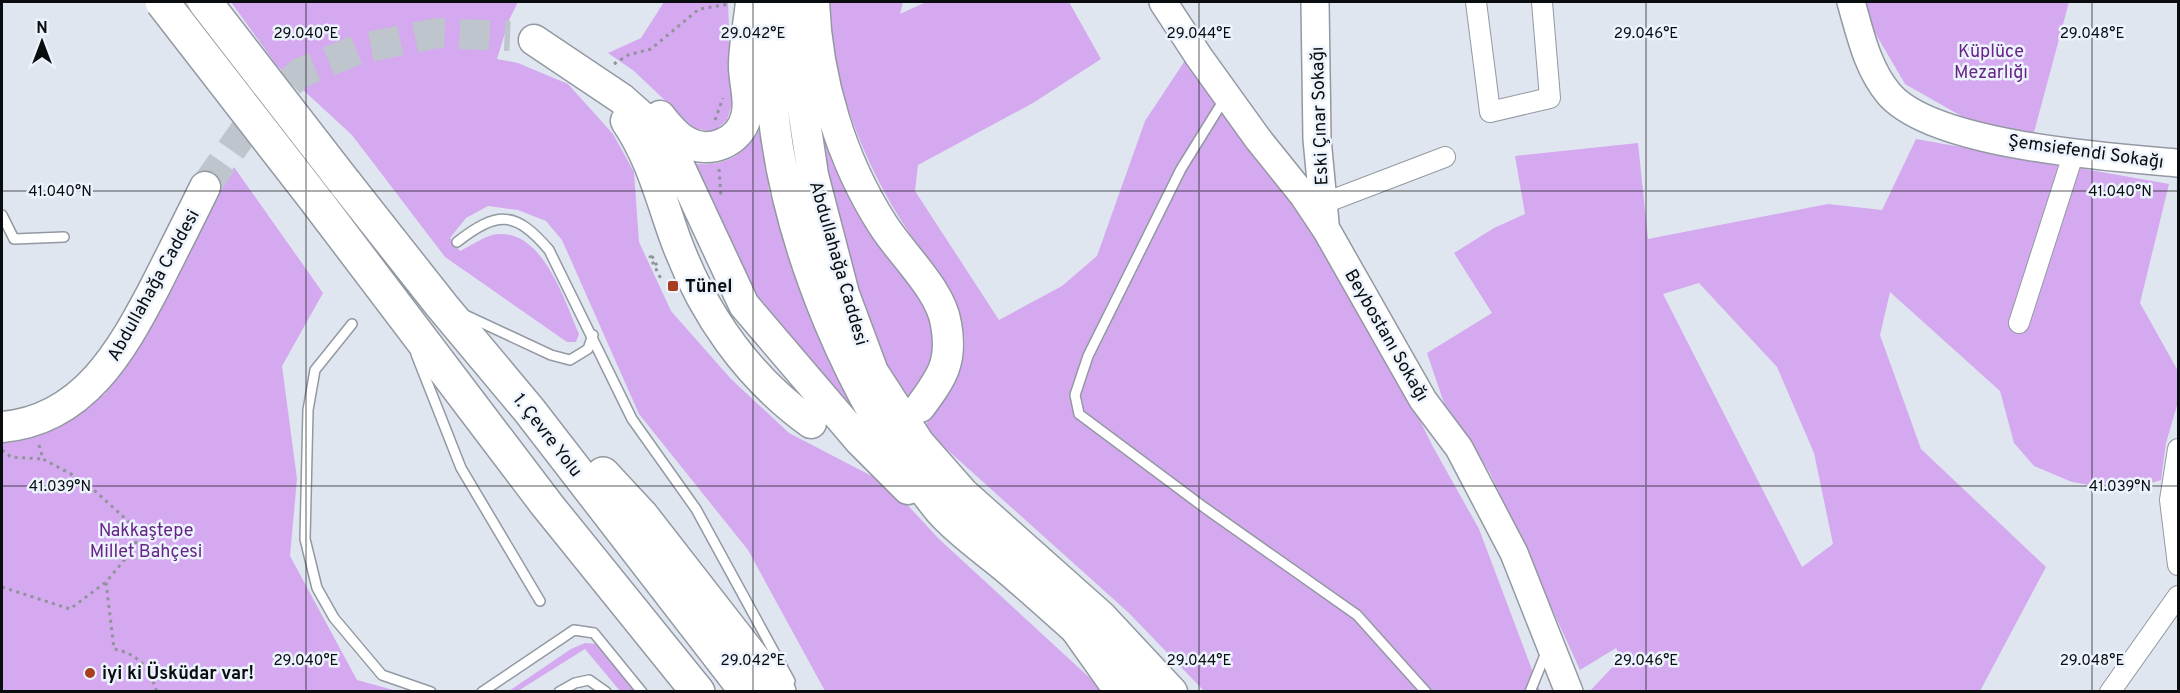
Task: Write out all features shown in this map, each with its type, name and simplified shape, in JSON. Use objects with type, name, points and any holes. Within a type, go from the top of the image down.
[{"type":"highway","points":[[162,2],[396,304],[547,505],[698,692]]},
{"type":"highway","name":"1. Çevre Yolu","points":[[205,2],[442,306],[529,410],[747,692]]},
{"type":"highway","points":[[529,410],[582,452],[642,516],[779,692]]},
{"type":"highway","points":[[1089,623],[1120,680]]},
{"type":"main road","points":[[522,38],[593,71],[645,100],[687,142],[716,147],[735,135],[747,117],[744,66],[745,2]]},
{"type":"main road","name":"Abdullahağa Caddesi","points":[[772,2],[773,109],[785,190],[815,282],[849,370],[868,406],[941,512],[1089,623],[1172,692]]},
{"type":"main road","name":"Abdullahağa Caddesi","points":[[795,2],[798,75],[813,175],[844,294],[873,372],[919,442],[963,493],[1089,623]]},
{"type":"main road","points":[[814,2],[818,58],[838,133],[882,224],[940,303],[946,323],[949,359],[940,380],[920,406]]},
{"type":"main road","points":[[593,71],[649,123],[675,157],[720,258],[744,304],[774,342],[867,447],[912,493],[941,512]]},
{"type":"main road","points":[[593,71],[645,150],[692,281],[713,320],[741,358],[796,412],[811,423]]},
{"type":"main road","name":"Abdullahağa Caddesi","points":[[2,427],[14,426],[51,413],[83,393],[111,365],[135,326],[206,187]]},
{"type":"main road","points":[[1120,680],[1144,692]]},
{"type":"street","name":"Beybostanı Sokağı","points":[[1163,2],[1227,95],[1327,231],[1423,400],[1459,448],[1514,553],[1569,692]]},
{"type":"street","name":"Eski Çınar Sokağı","points":[[1315,2],[1317,139],[1322,204],[1327,231]]},
{"type":"street","points":[[1476,2],[1490,112],[1550,98],[1542,2]]},
{"type":"street","name":"Şemsiefendi Sokağı","points":[[1851,2],[1870,65],[1889,94],[1909,111],[1948,128],[2041,148],[2178,163]]},
{"type":"street","points":[[2019,323],[2074,152]]},
{"type":"street","points":[[1322,204],[1445,157]]},
{"type":"street","points":[[2178,449],[2170,500],[2178,565]]},
{"type":"street","points":[[2110,692],[2178,596]]},
{"type":"lane","points":[[1227,95],[1181,169],[1088,356],[1075,395],[1079,414],[1205,508],[1357,615],[1426,692]]},
{"type":"lane","points":[[645,150],[658,222]]},
{"type":"lane","points":[[2,215],[14,238],[64,237]]},
{"type":"lane","points":[[457,242],[482,223],[517,221],[535,233],[549,250],[593,335],[632,419],[696,508],[795,692]]},
{"type":"lane","points":[[396,304],[461,468],[540,600]]},
{"type":"lane","points":[[442,306],[480,320],[551,355],[570,360],[588,349],[593,335]]},
{"type":"lane","points":[[704,322],[741,358]]},
{"type":"lane","points":[[352,324],[315,370],[308,410],[305,539],[317,588],[334,618],[382,675],[431,692]]},
{"type":"lane","points":[[1089,623],[1139,639]]},
{"type":"lane","points":[[482,692],[574,630],[594,633],[642,692]]},
{"type":"lane","points":[[1530,692],[1550,643]]},
{"type":"lane","points":[[559,692],[575,683],[589,680],[606,692]]},
{"type":"path","points":[[593,71],[618,63],[628,55],[651,49],[703,7],[745,2]]},
{"type":"path","points":[[658,268],[654,255],[650,257],[661,279]]},
{"type":"path","points":[[39,445],[43,459]]},
{"type":"path","points":[[2,450],[11,457],[43,459],[84,481],[128,521],[135,532],[136,546],[106,582],[70,609],[2,587]]},
{"type":"path","points":[[106,582],[114,649],[132,653],[151,676],[157,692]]},
{"type":"green space","points":[[231,2],[518,2],[509,20],[497,59],[518,63],[568,84],[613,134],[634,172],[639,242],[671,311],[731,379],[789,433],[889,485],[939,539],[1104,691],[825,691],[748,550],[639,414],[562,240],[546,221],[518,210],[488,206],[466,218],[450,238],[460,251],[484,238],[499,234],[515,236],[529,244],[551,271],[579,334],[576,342],[567,342],[445,257],[352,135],[277,66]]},
{"type":"green space","points":[[664,2],[728,2],[732,103],[727,120],[713,132],[694,128],[634,71],[608,53],[641,38]]},
{"type":"green space","points":[[829,2],[903,2],[900,14],[926,2],[1069,2],[1101,59],[1033,103],[918,165],[915,191],[999,320],[1062,286],[1097,256],[1145,121],[1188,56],[1346,269],[1432,445],[1479,529],[1540,691],[1204,691],[1129,613],[923,428],[953,385],[958,373],[964,348],[961,321],[942,280],[892,206],[864,151],[843,92],[831,32]]},
{"type":"green space","name":"Küplüce Mezarlığı","points":[[1857,2],[2069,2],[2033,136],[1963,117],[1905,84]]},
{"type":"green space","points":[[807,109],[822,124],[938,328],[927,379],[909,397],[881,357],[857,301]]},
{"type":"green space","points":[[761,127],[769,191],[800,284],[872,436],[761,314],[683,162],[708,164],[729,160],[746,147]]},
{"type":"green space","points":[[1916,139],[2169,184],[2140,303],[2178,371],[2178,402],[2166,443],[2161,480],[2124,491],[2072,482],[2034,466],[2014,443],[2000,391],[1890,292],[1880,335],[1921,449],[2046,567],[1980,691],[1590,691],[1621,658],[1616,648],[1580,670],[1490,473],[1444,403],[1427,353],[1492,313],[1454,253],[1494,228],[1525,214],[1515,156],[1638,143],[1648,239],[1828,204],[1882,210]],"holes":[[[1699,283],[1777,367],[1814,453],[1833,544],[1802,567],[1663,294]]]},
{"type":"green space","name":"Nakkaştepe Millet Bahçesi","points":[[234,167],[323,293],[282,366],[297,479],[290,556],[357,680],[397,691],[2,691],[2,440],[29,435],[105,394]]},
{"type":"green space","points":[[585,643],[598,644],[634,691],[620,691],[585,649],[518,691],[509,691],[571,649]]},
{"type":"tunnel","points":[[205,187],[255,116],[300,73],[359,49],[437,33],[510,36]]},
{"type":"place","name":"Tünel","points":[[673,286]]},
{"type":"place","name":"iyi ki Üsküdar var!","points":[[90,673]]}]
